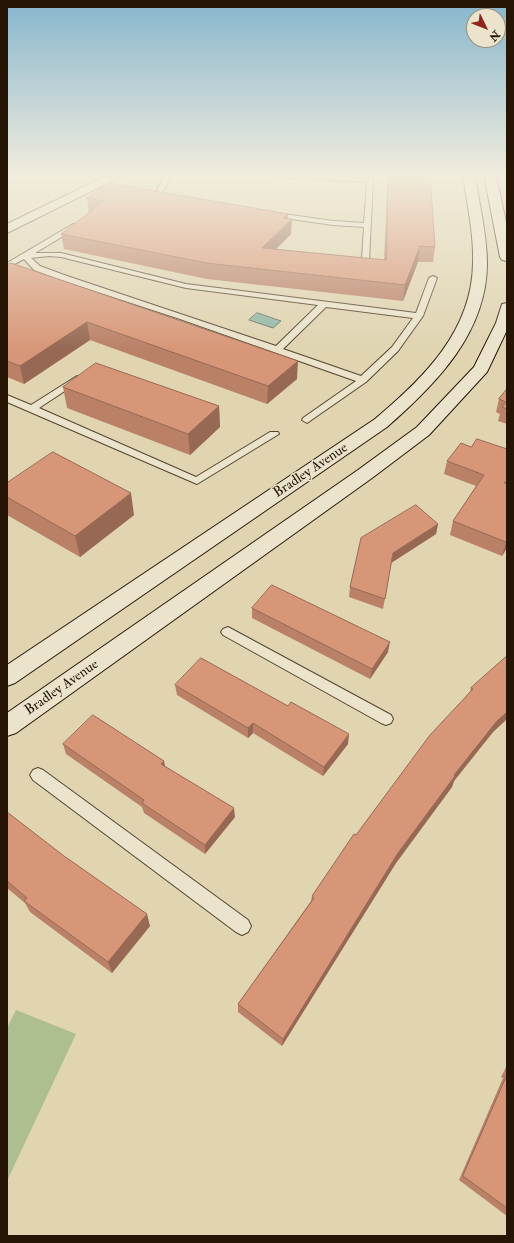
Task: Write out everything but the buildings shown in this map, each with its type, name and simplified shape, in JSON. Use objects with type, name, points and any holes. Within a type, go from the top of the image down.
[{"type":"main road","name":"Bradley Avenue","points":[[7,677],[381,423],[425,384],[443,364],[466,325],[478,286],[480,263],[476,233]]},
{"type":"main road","points":[[502,233],[507,257]]},
{"type":"main road","name":"Bradley Avenue","points":[[7,726],[365,474],[423,431],[481,369],[503,323],[507,307]]},
{"type":"lane","points":[[7,266],[64,233]]},
{"type":"lane","points":[[366,259],[368,233]]},
{"type":"lane","points":[[25,256],[49,254],[61,255],[186,286],[419,316]]},
{"type":"lane","points":[[25,256],[37,268],[64,278],[363,380]]},
{"type":"lane","points":[[307,420],[363,380],[395,349],[419,316],[433,278]]},
{"type":"lane","points":[[277,350],[324,304]]},
{"type":"lane","points":[[32,409],[85,374]]},
{"type":"lane","points":[[7,398],[197,481],[274,434]]},
{"type":"lane","points":[[228,632],[386,719]]},
{"type":"lane","points":[[38,775],[242,926]]},
{"type":"shaded area","points":[[257,313],[281,321],[273,328],[249,320]]},
{"type":"shaded area","points":[[16,1010],[76,1034],[7,1181],[7,1028]]}]
